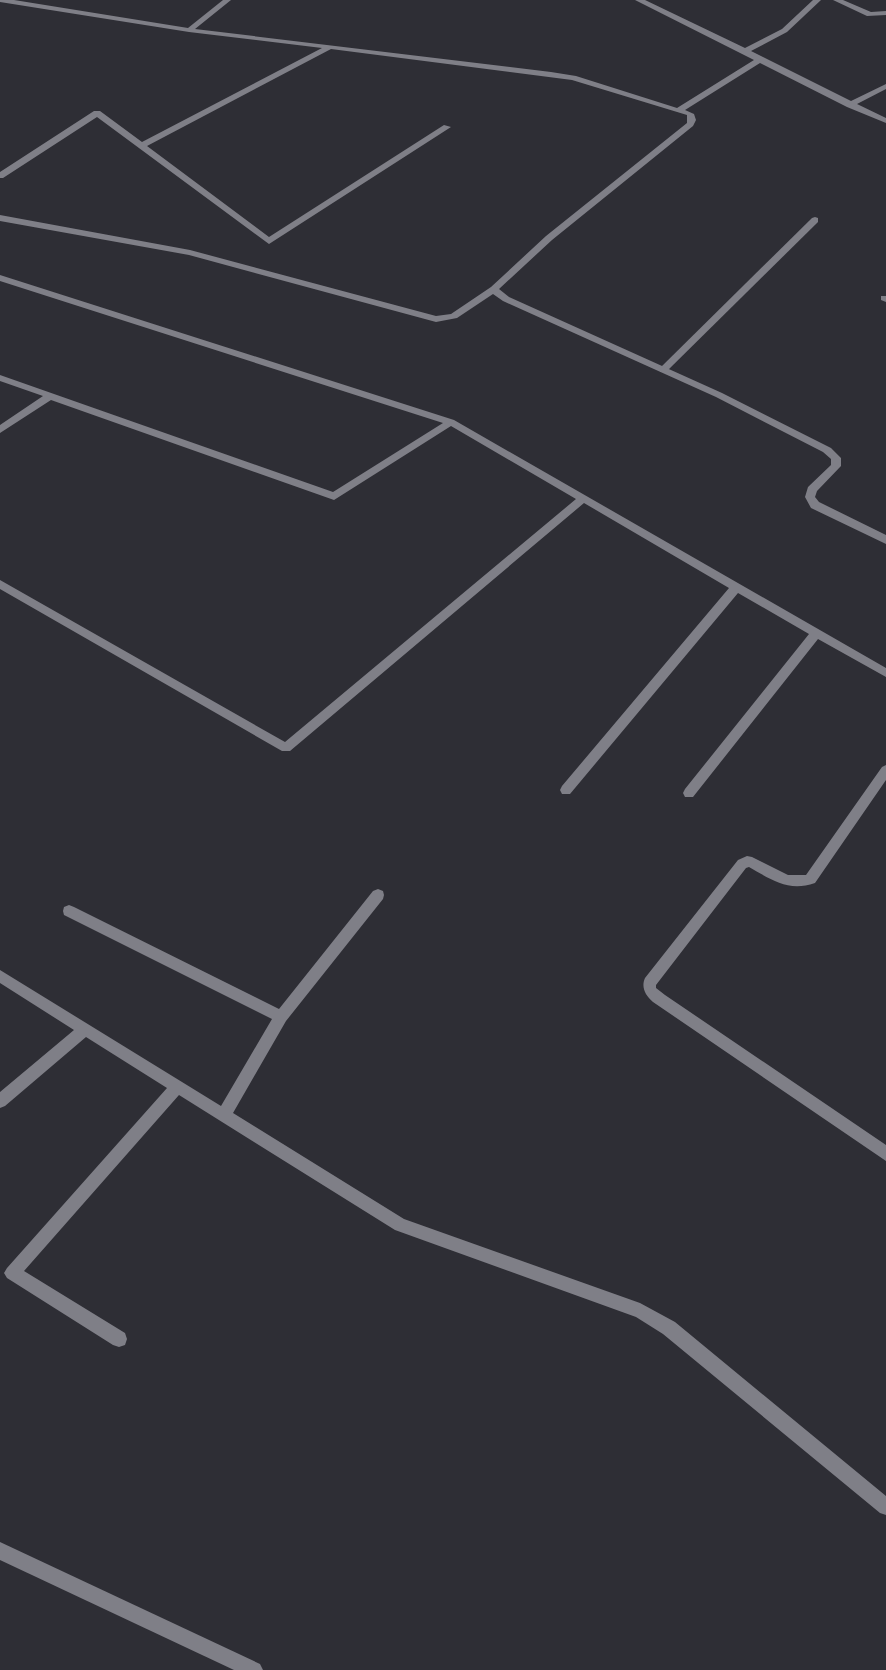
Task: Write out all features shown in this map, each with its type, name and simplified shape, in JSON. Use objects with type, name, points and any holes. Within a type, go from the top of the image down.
[{"type":"street","points":[[0,0],[189,30],[551,74],[573,78],[679,110],[690,114],[692,120],[690,124],[549,238],[494,289],[454,316],[436,319],[190,253],[0,218]]},
{"type":"street","points":[[189,30],[227,0]]},
{"type":"street","points":[[639,0],[886,122]]},
{"type":"street","points":[[745,51],[786,31],[817,0]]},
{"type":"street","points":[[837,0],[886,21]]},
{"type":"street","points":[[870,14],[886,13]]},
{"type":"street","points":[[141,146],[328,48]]},
{"type":"street","points":[[679,110],[758,60]]},
{"type":"street","points":[[850,105],[886,86]]},
{"type":"street","points":[[0,176],[97,113],[269,241],[446,127]]},
{"type":"street","points":[[662,370],[815,220]]},
{"type":"street","points":[[0,278],[451,422],[582,499],[818,632],[886,673]]},
{"type":"street","points":[[494,289],[497,294],[506,299],[727,399],[827,450],[836,458],[836,466],[812,490],[810,497],[815,506],[886,540]]},
{"type":"street","points":[[0,378],[334,496],[451,422]]},
{"type":"street","points":[[0,430],[50,396]]},
{"type":"street","points":[[0,584],[286,748],[582,499]]},
{"type":"street","points":[[566,790],[737,586]]},
{"type":"street","points":[[689,793],[818,632]]},
{"type":"street","points":[[886,770],[810,879],[805,882],[792,882],[752,862],[747,861],[742,864],[650,982],[649,987],[652,993],[660,999],[886,1154]]},
{"type":"street","points":[[224,1115],[281,1016],[378,896]]},
{"type":"street","points":[[69,911],[281,1016]]},
{"type":"street","points":[[0,976],[400,1225],[640,1311],[669,1328],[886,1507]]},
{"type":"street","points":[[0,1101],[86,1029]]},
{"type":"street","points":[[119,1339],[12,1273],[177,1087]]},
{"type":"street","points":[[0,1551],[254,1670]]}]
